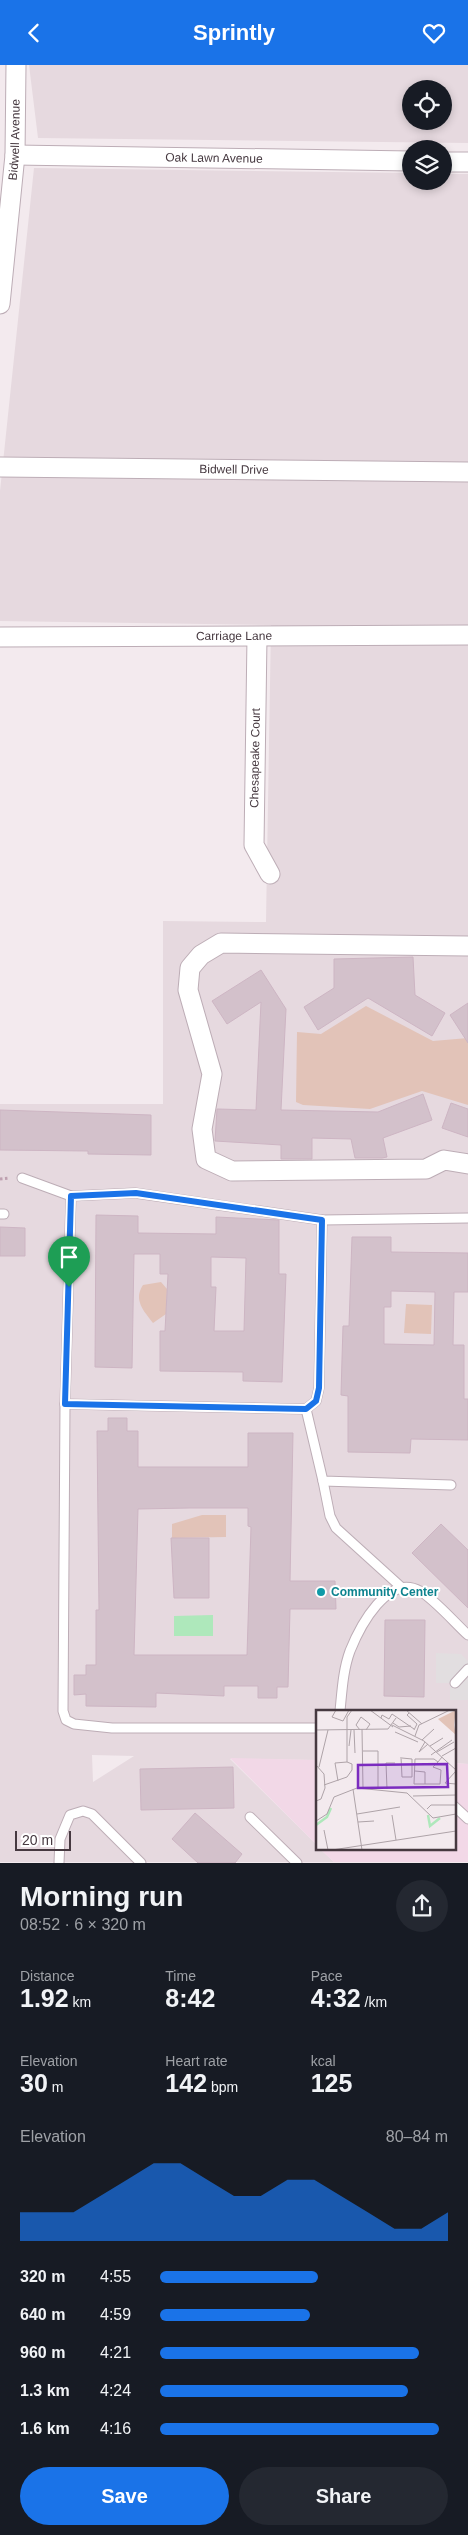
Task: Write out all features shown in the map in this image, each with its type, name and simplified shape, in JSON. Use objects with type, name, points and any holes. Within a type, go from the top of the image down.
[{"type":"street","name":"Bidwell Avenue","points":[[0,304],[15,155],[16,65]]},
{"type":"street","name":"Oak Lawn Avenue","points":[[15,155],[402,161]]},
{"type":"street","points":[[452,162],[468,162]]},
{"type":"street","name":"Bidwell Drive","points":[[0,467],[468,472]]},
{"type":"street","name":"Carriage Lane","points":[[0,637],[468,635]]},
{"type":"street","name":"Chesapeake Court","points":[[257,637],[254,845],[270,874]]},
{"type":"street","points":[[468,946],[221,943],[201,955],[190,968],[188,990],[212,1074],[202,1129],[206,1159],[232,1171],[426,1169],[444,1160],[468,1164]]},
{"type":"lane","points":[[22,1178],[71,1196],[136,1193],[322,1220],[468,1218]]},
{"type":"lane","points":[[71,1196],[65,1404],[63,1711],[66,1720],[74,1723],[112,1728],[316,1727]]},
{"type":"lane","points":[[65,1404],[306,1409],[316,1401],[319,1388],[322,1220]]},
{"type":"lane","points":[[306,1409],[330,1515],[336,1529],[400,1586],[419,1591],[468,1635]]},
{"type":"lane","points":[[322,1481],[451,1485]]},
{"type":"lane","points":[[340,1710],[345,1671],[351,1650],[369,1616],[390,1591],[400,1586]]},
{"type":"lane","points":[[455,1683],[468,1669]]},
{"type":"lane","points":[[456,1808],[468,1819]]},
{"type":"lane","points":[[59,1863],[60,1839],[70,1815],[83,1811],[92,1814],[141,1863]]},
{"type":"lane","points":[[250,1817],[297,1863]]},
{"type":"shaded area","points":[[29,65],[468,65],[468,143],[452,143],[452,140],[402,140],[402,142],[38,138]]},
{"type":"shaded area","points":[[34,168],[402,173],[402,190],[452,190],[452,174],[468,174],[468,1764],[456,1763],[456,1710],[316,1710],[316,1760],[230,1759],[316,1844],[316,1850],[321,1850],[334,1862],[0,1862],[0,1104],[163,1104],[163,921],[266,922],[271,625],[0,621],[0,491]],"holes":[[[92,1755],[134,1756],[93,1782]]]},
{"type":"shaded area","points":[[366,1006],[433,1041],[468,1038],[468,1105],[422,1091],[370,1109],[303,1105],[296,1102],[297,1032],[321,1034]]},
{"type":"shaded area","points":[[161,1282],[167,1289],[166,1314],[153,1323],[139,1300],[140,1290],[143,1285]]},
{"type":"shaded area","points":[[406,1304],[432,1305],[431,1334],[404,1333]]},
{"type":"shaded area","points":[[202,1515],[226,1515],[226,1537],[172,1538],[172,1524]]},
{"type":"shaded area","points":[[213,1615],[213,1636],[174,1636],[174,1616]]},
{"type":"shaded area","points":[[436,1653],[461,1654],[468,1661],[468,1700],[450,1700],[450,1683],[436,1683]]},
{"type":"shaded area","points":[[230,1758],[316,1760],[316,1844]]},
{"type":"shaded area","points":[[456,1763],[468,1764],[468,1862],[334,1862],[321,1850],[456,1850]]},
{"type":"building","points":[[413,957],[415,995],[445,1013],[432,1036],[368,998],[318,1030],[304,1007],[334,988],[334,959]]},
{"type":"building","points":[[261,970],[286,1009],[281,1110],[378,1112],[423,1094],[432,1120],[383,1138],[387,1157],[382,1158],[355,1158],[351,1139],[312,1138],[312,1159],[281,1159],[281,1145],[215,1141],[217,1109],[256,1110],[261,1002],[227,1024],[212,1001]]},
{"type":"building","points":[[468,1003],[468,1043],[450,1015]]},
{"type":"building","points":[[451,1103],[468,1109],[468,1137],[442,1128]]},
{"type":"building","points":[[0,1110],[151,1115],[151,1155],[88,1154],[88,1151],[0,1150]]},
{"type":"building","points":[[96,1215],[138,1216],[138,1233],[216,1234],[216,1217],[279,1220],[279,1274],[286,1274],[282,1382],[243,1381],[243,1372],[160,1371],[160,1331],[165,1331],[168,1274],[160,1274],[160,1254],[134,1254],[132,1368],[95,1367]],"holes":[[[211,1257],[246,1258],[244,1331],[214,1331],[216,1287],[211,1287]]]},
{"type":"building","points":[[0,1227],[25,1228],[25,1256],[0,1256]]},
{"type":"building","points":[[352,1237],[391,1237],[391,1252],[468,1253],[468,1292],[454,1292],[453,1345],[464,1345],[464,1399],[468,1399],[468,1440],[411,1439],[410,1453],[348,1452],[348,1396],[341,1395],[343,1326],[349,1326]],"holes":[[[391,1291],[435,1292],[434,1345],[384,1344],[384,1307],[391,1307]]]},
{"type":"building","points":[[108,1418],[127,1418],[127,1431],[138,1431],[138,1467],[248,1467],[248,1433],[293,1433],[290,1581],[335,1581],[336,1609],[290,1609],[288,1687],[277,1687],[277,1698],[258,1698],[258,1686],[224,1686],[224,1696],[156,1693],[156,1707],[86,1706],[86,1694],[74,1695],[74,1675],[86,1675],[86,1665],[96,1665],[96,1610],[99,1610],[97,1431],[108,1431]],"holes":[[[248,1508],[248,1526],[251,1527],[247,1655],[134,1655],[138,1509]]]},
{"type":"building","points":[[441,1524],[468,1550],[468,1608],[412,1553]]},
{"type":"building","points":[[171,1538],[209,1538],[209,1598],[174,1598]]},
{"type":"building","points":[[385,1620],[425,1620],[424,1697],[384,1696]]},
{"type":"building","points":[[233,1767],[234,1808],[141,1810],[140,1769]]},
{"type":"building","points":[[195,1813],[242,1854],[235,1863],[198,1863],[172,1839]]},
{"type":"place","name":"Community Center","points":[[321,1592]]},
{"type":"route","points":[[136,1193],[322,1220],[319,1388],[316,1401],[306,1409],[65,1404],[69,1287],[72,1228],[71,1196],[136,1193]]}]
